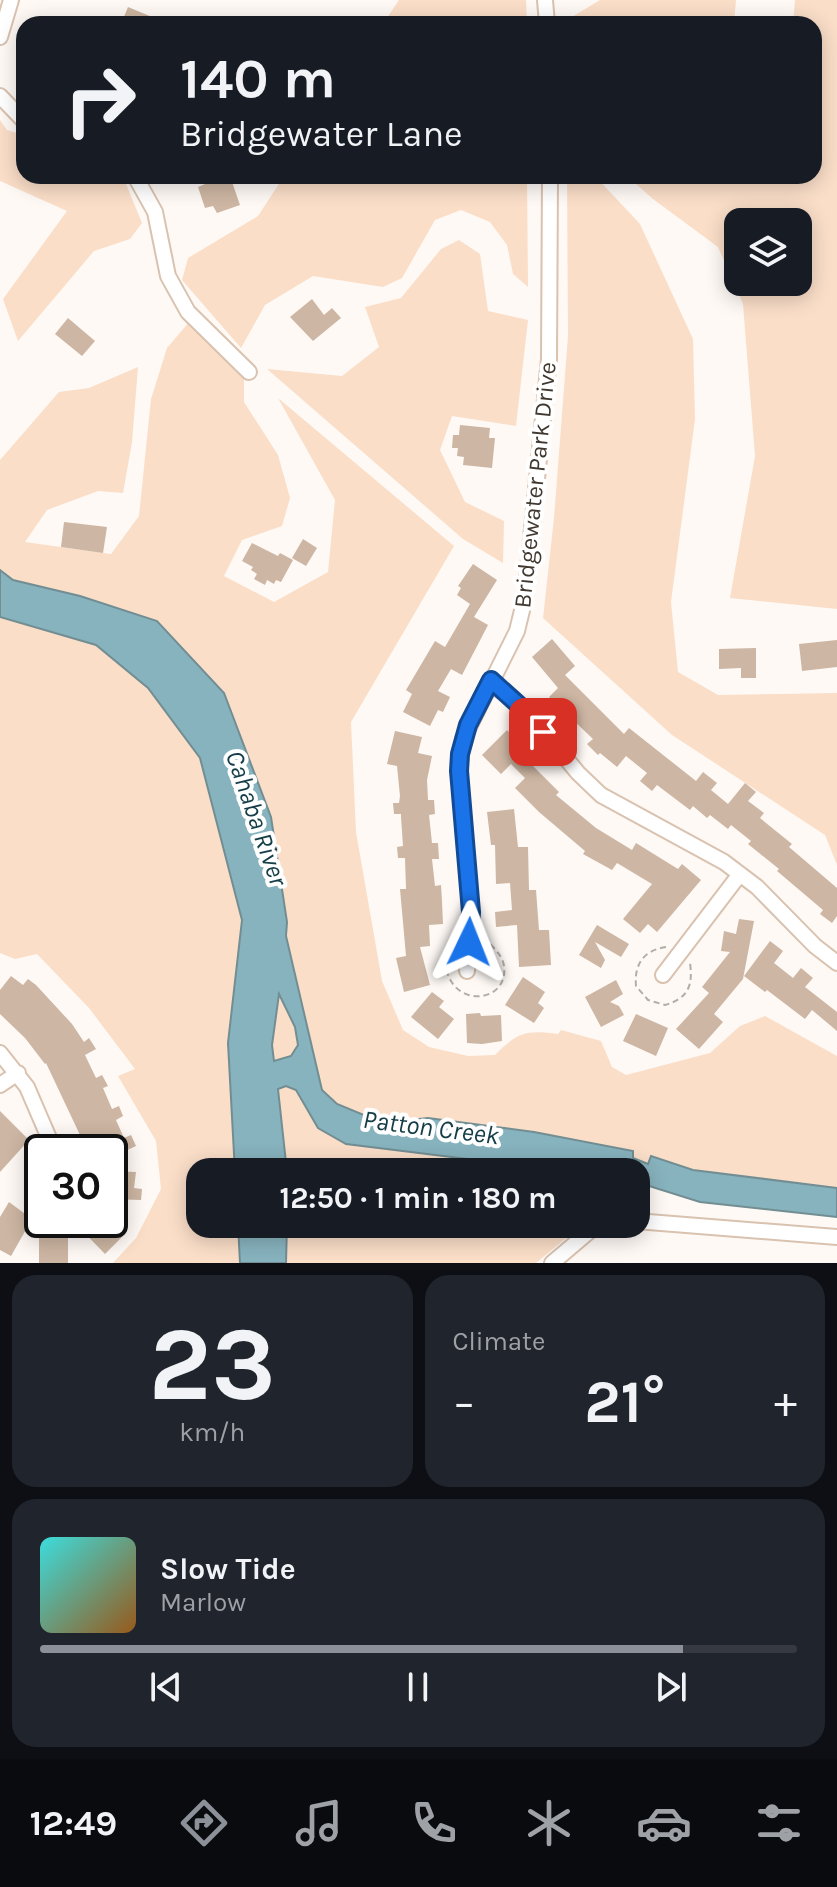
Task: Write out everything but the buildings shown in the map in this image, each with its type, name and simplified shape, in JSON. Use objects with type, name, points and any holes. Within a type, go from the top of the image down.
[{"type":"street","points":[[0,37],[11,0]]},
{"type":"street","points":[[0,96],[16,113]]},
{"type":"street","points":[[139,184],[155,212],[168,276],[188,312],[249,372]]},
{"type":"street","name":"Bridgewater Park Drive","points":[[467,971],[471,912],[459,763],[463,739],[517,631],[525,598],[549,359],[550,184]]},
{"type":"street","points":[[491,680],[532,717],[578,773],[601,795],[684,839],[740,874],[837,963]]},
{"type":"street","points":[[663,975],[740,874]]},
{"type":"street","points":[[0,1053],[18,1073],[47,1134]]},
{"type":"street","points":[[0,1085],[18,1073]]},
{"type":"street","points":[[650,1222],[837,1237]]},
{"type":"street","points":[[552,1263],[581,1238]]},
{"type":"path","points":[[669,947],[645,954],[637,968],[636,986],[642,995],[655,1003],[674,1002],[689,990],[692,956]]},
{"type":"shaded area","points":[[399,0],[526,0],[527,16],[388,16]]},
{"type":"shaded area","points":[[600,0],[736,0],[735,16],[573,16]]},
{"type":"shaded area","points":[[795,0],[837,0],[837,609],[730,598],[755,456],[743,304],[739,296],[812,296],[812,208],[724,208],[724,261],[718,247],[636,184],[822,184],[822,16],[794,16]]},
{"type":"shaded area","points":[[0,120],[7,130],[16,133],[16,184],[126,184],[142,223],[130,239],[94,251],[18,341],[3,299],[67,211],[0,181]]},
{"type":"shaded area","points":[[279,184],[527,184],[528,287],[513,274],[507,245],[490,222],[461,210],[435,220],[402,278],[383,287],[313,276],[265,305],[241,348],[182,280],[188,258],[258,216]]},
{"type":"shaded area","points":[[567,184],[602,184],[640,224],[693,339],[695,419],[671,602],[678,672],[718,695],[837,693],[837,865],[825,835],[672,735],[543,618],[568,336]]},
{"type":"shaded area","points":[[459,240],[480,254],[488,311],[528,320],[516,426],[452,416],[440,450],[465,502],[504,521],[503,563],[463,539],[267,369],[342,376],[379,347],[365,307],[401,298],[441,249]]},
{"type":"shaded area","points":[[190,321],[244,373],[244,402],[278,455],[290,498],[282,526],[242,540],[224,576],[274,602],[328,572],[335,500],[278,398],[454,546],[351,722],[356,832],[382,981],[403,1030],[429,1047],[468,1056],[495,1055],[523,1034],[558,1034],[561,1030],[601,1041],[612,1067],[626,1075],[710,1053],[740,1026],[765,1016],[837,1056],[837,1188],[693,1170],[652,1156],[650,1161],[650,1158],[633,1158],[633,1152],[428,1118],[383,1123],[337,1104],[322,1090],[286,936],[287,921],[271,817],[157,621],[80,596],[12,580],[0,570],[0,460],[59,392],[89,388],[138,367],[132,442],[123,493],[98,491],[47,510],[25,542],[111,554],[139,516],[151,399],[167,348]]},
{"type":"shaded area","points":[[0,617],[96,645],[148,688],[200,758],[242,920],[228,1043],[234,1158],[186,1158],[186,1238],[239,1238],[240,1263],[113,1263],[136,1238],[161,1189],[156,1141],[118,1076],[135,1069],[89,1008],[37,954],[15,959],[0,953]]},
{"type":"shaded area","points":[[278,993],[295,1027],[298,1045],[291,1056],[274,1061],[272,1045]]},
{"type":"shaded area","points":[[286,1086],[296,1090],[346,1144],[460,1158],[285,1158],[277,1089]]},
{"type":"shaded area","points":[[287,1238],[566,1238],[536,1263],[286,1263]]},
{"type":"water","points":[[0,570],[13,580],[80,596],[157,621],[224,693],[271,817],[287,922],[286,936],[322,1090],[337,1104],[383,1123],[428,1118],[534,1132],[633,1151],[633,1158],[460,1158],[346,1144],[318,1128],[296,1090],[286,1086],[278,1089],[285,1158],[234,1158],[228,1043],[242,920],[200,758],[148,688],[96,645],[0,617]],"holes":[[[279,994],[295,1027],[298,1045],[291,1056],[274,1061],[272,1045]]]},
{"type":"water","points":[[651,1156],[693,1170],[837,1188],[837,1217],[700,1202],[650,1186]]},
{"type":"water","points":[[239,1238],[287,1238],[286,1263],[240,1263]]},
{"type":"route","points":[[469,942],[471,912],[459,771],[463,739],[491,680],[532,717],[543,732]]},
{"type":"water label","name":"Cahaba River","points":[[257,818]]},
{"type":"water label","name":"Patton Creek","points":[[431,1127]]}]
